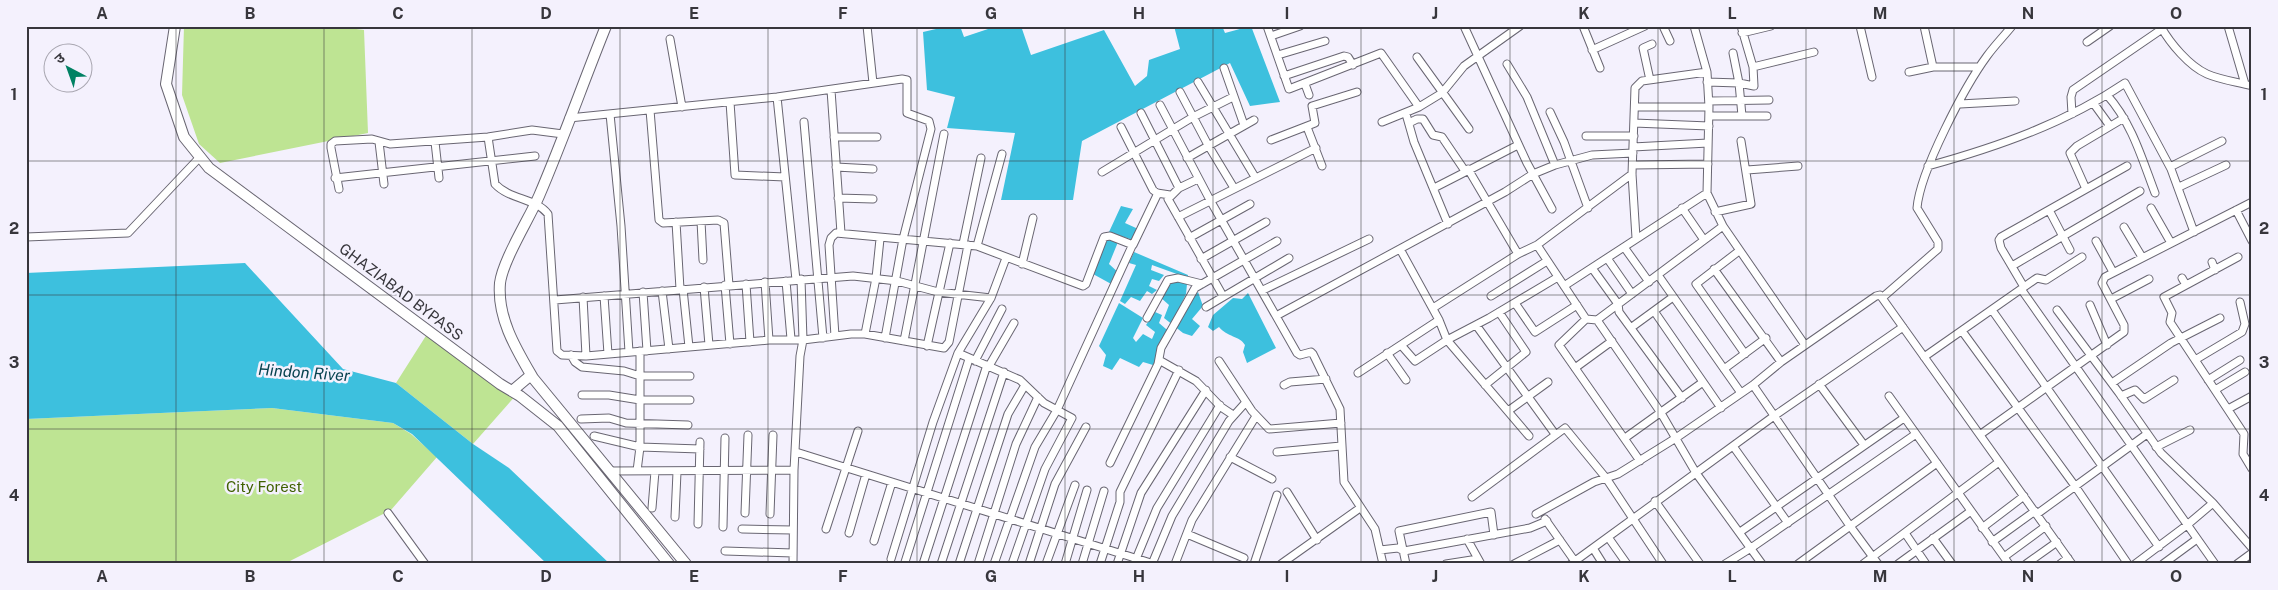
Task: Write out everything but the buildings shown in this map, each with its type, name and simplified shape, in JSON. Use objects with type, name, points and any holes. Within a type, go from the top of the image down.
[{"type":"highway","name":"GHAZIABAD BYPASS","points":[[175,26],[166,84],[184,138],[209,168],[558,426],[669,564]]},
{"type":"highway","points":[[606,26],[535,204],[512,251],[500,282],[503,317],[515,348],[531,375],[686,564]]},
{"type":"highway","points":[[512,391],[531,375]]},
{"type":"street","points":[[867,26],[873,83]]},
{"type":"street","points":[[1268,26],[1289,89],[1383,54],[1420,107]]},
{"type":"street","points":[[1271,36],[1300,26]]},
{"type":"street","points":[[1464,26],[1518,145],[1552,210]]},
{"type":"street","points":[[1592,50],[1645,26]]},
{"type":"street","points":[[1663,26],[1670,41]]},
{"type":"street","points":[[1694,26],[1707,72],[1709,104],[1707,193],[1723,226],[1805,345]]},
{"type":"street","points":[[1707,82],[1739,83],[1754,86],[1753,67],[1741,30],[1771,26]]},
{"type":"street","points":[[1860,26],[1872,77]]},
{"type":"street","points":[[1924,26],[1933,67]]},
{"type":"street","points":[[1883,297],[1938,249],[1938,242],[1917,208],[1928,166],[1979,67],[2012,26]]},
{"type":"street","points":[[2086,42],[2110,26]]},
{"type":"street","points":[[2228,26],[2248,85]]},
{"type":"street","points":[[1584,27],[1600,68]]},
{"type":"street","points":[[1382,122],[1406,114],[1442,93],[1464,66],[1479,57],[1516,28]]},
{"type":"street","points":[[2072,114],[2071,97],[2074,90],[2161,28],[2171,41],[2206,74],[2248,85]]},
{"type":"street","points":[[670,39],[682,107]]},
{"type":"street","points":[[1278,55],[1325,41]]},
{"type":"street","points":[[1650,80],[1643,48],[1652,44]]},
{"type":"street","points":[[1753,67],[1814,52]]},
{"type":"street","points":[[1733,53],[1742,100],[1742,116]]},
{"type":"street","points":[[1284,76],[1344,56],[1349,58],[1353,65]]},
{"type":"street","points":[[1417,57],[1469,129]]},
{"type":"street","points":[[1506,64],[1527,97],[1555,165]]},
{"type":"street","points":[[1909,72],[1933,67],[1979,67]]},
{"type":"street","points":[[1224,68],[1244,125]]},
{"type":"street","points":[[1636,238],[1632,174],[1635,88],[1640,81],[1707,72]]},
{"type":"street","points":[[569,118],[777,97],[873,83],[908,80],[907,114],[929,121],[932,126],[903,239],[897,281],[885,338]]},
{"type":"street","points":[[1198,82],[1255,178]]},
{"type":"street","points":[[1928,166],[1980,152],[2072,114],[2094,104],[2125,83],[2170,167],[2179,187],[2194,232]]},
{"type":"street","points":[[1305,84],[1309,95]]},
{"type":"street","points":[[831,90],[841,234]]},
{"type":"street","points":[[1180,92],[1192,117],[1234,188]]},
{"type":"street","points":[[1271,140],[1316,122],[1312,106],[1357,92]]},
{"type":"street","points":[[2107,95],[2124,118],[2132,133],[2155,193]]},
{"type":"street","points":[[777,97],[803,340],[800,356],[794,470],[793,564]]},
{"type":"street","points":[[1102,172],[1154,142],[1192,117],[1233,97]]},
{"type":"street","points":[[1635,107],[1769,100]]},
{"type":"street","points":[[1960,104],[2015,101]]},
{"type":"street","points":[[730,102],[735,175],[785,177]]},
{"type":"street","points":[[2094,104],[2110,126]]},
{"type":"street","points":[[1160,105],[1198,179],[1263,290],[1297,353],[1300,355],[1311,352],[1326,379],[1338,404],[1344,482],[1375,529],[1383,564]]},
{"type":"street","points":[[650,110],[658,216],[662,223],[721,220],[724,223],[730,344]]},
{"type":"street","points":[[1550,112],[1588,208]]},
{"type":"street","points":[[1141,113],[1154,142],[1179,188]]},
{"type":"street","points":[[610,114],[629,352]]},
{"type":"street","points":[[1406,114],[1414,142],[1448,224]]},
{"type":"street","points":[[1709,116],[1767,116]]},
{"type":"street","points":[[2086,189],[2070,153],[2077,146],[2124,118]]},
{"type":"street","points":[[1409,123],[1417,119],[1423,119],[1431,134],[1442,137],[1466,170],[1518,254]]},
{"type":"street","points":[[1187,158],[1227,133],[1254,120]]},
{"type":"street","points":[[804,122],[823,338]]},
{"type":"street","points":[[1634,123],[1709,126]]},
{"type":"street","points":[[1307,127],[1322,166]]},
{"type":"street","points":[[1121,128],[1152,189],[1158,194],[1170,195],[1179,188],[1198,179]]},
{"type":"street","points":[[339,189],[335,178],[331,148],[333,142],[368,139],[390,144],[434,142],[536,130],[563,134]]},
{"type":"street","points":[[904,341],[944,134]]},
{"type":"street","points":[[1586,136],[1634,136]]},
{"type":"street","points":[[488,137],[495,184],[500,190],[535,204],[548,214],[557,351],[560,355],[586,356],[865,334],[944,348],[948,345],[959,295],[965,244],[981,158]]},
{"type":"street","points":[[834,137],[877,137]]},
{"type":"street","points":[[1715,212],[1751,204],[1741,141]]},
{"type":"street","points":[[2170,167],[2222,141]]},
{"type":"street","points":[[379,142],[384,184]]},
{"type":"street","points":[[434,142],[439,178]]},
{"type":"street","points":[[1276,316],[1448,224],[1533,174],[1555,165],[1592,155],[1708,143]]},
{"type":"street","points":[[1434,188],[1518,145]]},
{"type":"street","points":[[1178,217],[1316,148]]},
{"type":"street","points":[[977,246],[1002,154]]},
{"type":"street","points":[[335,178],[535,156]]},
{"type":"street","points":[[26,237],[128,233],[200,157]]},
{"type":"street","points":[[1633,165],[1708,164]]},
{"type":"street","points":[[2179,187],[2226,165]]},
{"type":"street","points":[[1747,170],[1798,166]]},
{"type":"street","points":[[2127,166],[2001,237],[1999,243],[2022,288],[2215,564]]},
{"type":"street","points":[[836,167],[873,169]]},
{"type":"street","points":[[1433,308],[1518,254],[1538,245],[1632,174]]},
{"type":"street","points":[[2012,266],[2140,191]]},
{"type":"street","points":[[1564,286],[1707,193]]},
{"type":"street","points":[[994,564],[1035,447],[1057,410],[1132,246],[1158,194]]},
{"type":"street","points":[[1170,195],[1169,200],[1223,296]]},
{"type":"street","points":[[838,198],[873,199]]},
{"type":"street","points":[[1981,434],[2121,335],[2125,329],[2102,281],[2113,272],[2252,202]]},
{"type":"street","points":[[1189,238],[1250,204]]},
{"type":"street","points":[[1682,208],[1704,240]]},
{"type":"street","points":[[2151,208],[2171,243]]},
{"type":"street","points":[[2049,210],[2070,250]]},
{"type":"street","points":[[2236,210],[2252,242]]},
{"type":"street","points":[[1022,264],[1033,218]]},
{"type":"street","points":[[701,221],[703,260]]},
{"type":"street","points":[[676,222],[689,347]]},
{"type":"street","points":[[1201,259],[1266,222]]},
{"type":"street","points":[[1640,461],[1559,345],[1586,319],[1597,320],[1723,226]]},
{"type":"street","points":[[2124,228],[2142,257]]},
{"type":"street","points":[[835,336],[831,277],[831,238],[836,233],[880,239],[923,240],[977,246],[1083,286],[1086,284],[1104,237],[1110,236],[1132,246]]},
{"type":"street","points":[[865,334],[876,278],[880,239]]},
{"type":"street","points":[[1263,290],[1369,239]]},
{"type":"street","points":[[1110,463],[1159,360],[1161,348],[1193,292],[1202,284],[1278,241]]},
{"type":"street","points":[[2096,241],[2113,272]]},
{"type":"street","points":[[927,346],[950,243]]},
{"type":"street","points":[[1538,245],[1586,319]]},
{"type":"street","points":[[1624,247],[1650,282]]},
{"type":"street","points":[[1400,249],[1440,320],[1447,340],[1530,436]]},
{"type":"street","points":[[1740,251],[1697,281],[1696,285],[1745,354]]},
{"type":"street","points":[[2238,257],[2164,297],[2172,313],[2170,322],[2244,434],[2243,454],[2252,469]]},
{"type":"street","points":[[892,559],[913,487],[958,353],[991,298],[1006,258]]},
{"type":"street","points":[[1206,307],[1289,258]]},
{"type":"street","points":[[1607,258],[1632,294]]},
{"type":"street","points":[[1924,357],[2037,278],[2046,280],[2082,258]]},
{"type":"street","points":[[1491,296],[1547,261]]},
{"type":"street","points":[[2212,262],[2215,270]]},
{"type":"street","points":[[1592,268],[1618,304],[1620,312],[1682,398]]},
{"type":"street","points":[[1714,269],[1766,338],[1781,362]]},
{"type":"street","points":[[1658,275],[1741,393]]},
{"type":"street","points":[[1400,345],[1414,362],[1447,340],[1476,326],[1558,276]]},
{"type":"street","points":[[555,300],[831,277],[876,278],[897,281],[938,292],[991,298]]},
{"type":"street","points":[[1147,318],[1168,280],[1178,278],[1202,284]]},
{"type":"street","points":[[2182,278],[2186,285]]},
{"type":"street","points":[[2111,299],[2149,279]]},
{"type":"street","points":[[786,280],[790,339]]},
{"type":"street","points":[[765,282],[770,340]]},
{"type":"street","points":[[746,284],[750,342]]},
{"type":"street","points":[[704,287],[710,346]]},
{"type":"street","points":[[662,291],[669,349]]},
{"type":"street","points":[[637,471],[640,447],[640,376],[644,351],[642,292]]},
{"type":"street","points":[[604,296],[608,354]]},
{"type":"street","points":[[1903,328],[1774,416],[1655,501],[1574,563],[1547,521],[1538,513],[1594,482],[1640,461],[1676,438],[1721,408],[1781,362],[1876,296],[1883,297],[1903,328],[1981,434],[2070,561],[2060,564]]},
{"type":"street","points":[[583,297],[586,356]]},
{"type":"street","points":[[1632,327],[1673,297]]},
{"type":"street","points":[[2194,360],[2242,332],[2245,324],[2240,302]]},
{"type":"street","points":[[1515,303],[1535,332],[1577,305]]},
{"type":"street","points":[[2090,305],[2107,345]]},
{"type":"street","points":[[905,562],[972,360],[1002,309]]},
{"type":"street","points":[[1992,310],[2045,388],[2159,547]]},
{"type":"street","points":[[2057,310],[2112,383],[2156,447],[2167,460],[2213,503],[2252,548]]},
{"type":"street","points":[[1654,311],[1721,408]]},
{"type":"street","points":[[1485,385],[1526,351],[1499,312]]},
{"type":"street","points":[[2112,383],[2180,339],[2220,318]]},
{"type":"street","points":[[1358,373],[1440,320]]},
{"type":"street","points":[[1597,320],[1661,413],[1696,473],[1762,564]]},
{"type":"street","points":[[923,564],[988,365],[1014,322]]},
{"type":"street","points":[[1476,326],[1555,434]]},
{"type":"street","points":[[1962,331],[2075,486],[2128,564]]},
{"type":"street","points":[[1724,369],[1766,338]]},
{"type":"street","points":[[1575,368],[1612,341]]},
{"type":"street","points":[[958,353],[1004,372],[1072,419],[1045,469],[1012,564]]},
{"type":"street","points":[[1387,353],[1406,380]]},
{"type":"street","points":[[571,355],[575,362],[582,367],[624,371],[640,376],[690,376]]},
{"type":"street","points":[[1159,360],[1196,380],[1220,405],[1233,415]]},
{"type":"street","points":[[2208,380],[2240,360]]},
{"type":"street","points":[[1219,361],[1256,416],[1267,427],[1275,430],[1341,424]]},
{"type":"street","points":[[1100,564],[1120,502],[1120,492],[1179,370]]},
{"type":"street","points":[[940,564],[1004,372]]},
{"type":"street","points":[[2215,390],[2245,372]]},
{"type":"street","points":[[1284,385],[1290,382],[1326,379]]},
{"type":"street","points":[[2121,396],[2135,390],[2144,399],[2174,380]]},
{"type":"street","points":[[1508,411],[1548,382]]},
{"type":"street","points":[[1625,438],[1703,382]]},
{"type":"street","points":[[1819,384],[1864,445]]},
{"type":"street","points":[[959,564],[1008,414],[1025,385]]},
{"type":"street","points":[[1753,385],[1816,478],[1878,564]]},
{"type":"street","points":[[1117,564],[1141,493],[1206,390]]},
{"type":"street","points":[[582,395],[603,395],[640,400],[690,400]]},
{"type":"street","points":[[1888,396],[2009,564]]},
{"type":"street","points":[[2228,410],[2252,396]]},
{"type":"street","points":[[978,564],[992,513],[1016,444],[1038,397]]},
{"type":"street","points":[[796,452],[1120,553],[1135,561],[1153,564],[1172,516],[1233,415],[1246,402]]},
{"type":"street","points":[[1135,561],[1157,508],[1220,405]]},
{"type":"street","points":[[1185,564],[1176,561],[1192,520],[1256,416]]},
{"type":"street","points":[[581,419],[609,418],[640,425],[688,425]]},
{"type":"street","points":[[1740,532],[1904,418]]},
{"type":"street","points":[[1029,564],[1055,484],[1086,427]]},
{"type":"street","points":[[1472,497],[1555,434],[1564,428],[1567,429],[1606,478],[1663,564]]},
{"type":"street","points":[[2156,447],[2190,430]]},
{"type":"street","points":[[826,529],[858,431]]},
{"type":"street","points":[[1725,564],[1752,548],[1916,434]]},
{"type":"street","points":[[1992,542],[2075,486],[2147,434]]},
{"type":"street","points":[[745,513],[748,435]]},
{"type":"street","points":[[770,514],[773,435]]},
{"type":"street","points":[[594,436],[640,447],[700,445],[698,524]]},
{"type":"street","points":[[723,527],[726,438]]},
{"type":"street","points":[[1277,452],[1341,446]]},
{"type":"street","points":[[1733,446],[1788,523]]},
{"type":"street","points":[[1230,457],[1272,479]]},
{"type":"street","points":[[1862,564],[1999,462]]},
{"type":"street","points":[[1798,564],[1937,463]]},
{"type":"street","points":[[609,471],[771,472],[794,470]]},
{"type":"street","points":[[652,508],[655,471]]},
{"type":"street","points":[[675,517],[677,472]]},
{"type":"street","points":[[849,534],[866,474]]},
{"type":"street","points":[[874,541],[892,482]]},
{"type":"street","points":[[1046,564],[1075,485]]},
{"type":"street","points":[[1065,564],[1087,490]]},
{"type":"street","points":[[1082,564],[1104,491]]},
{"type":"street","points":[[1287,492],[1318,540]]},
{"type":"street","points":[[1254,564],[1277,495]]},
{"type":"street","points":[[1982,528],[2024,496]]},
{"type":"street","points":[[1655,501],[1700,564]]},
{"type":"street","points":[[2135,564],[2213,503]]},
{"type":"street","points":[[1281,564],[1318,540],[1360,508]]},
{"type":"street","points":[[1898,564],[1971,511]]},
{"type":"street","points":[[1406,564],[1400,531],[1491,512],[1494,535]]},
{"type":"street","points":[[388,513],[425,564]]},
{"type":"street","points":[[1380,550],[1392,548],[1404,551],[1530,528],[1547,521]]},
{"type":"street","points":[[2004,557],[2046,526]]},
{"type":"street","points":[[742,529],[792,530]]},
{"type":"street","points":[[1905,533],[1926,564]]},
{"type":"street","points":[[1187,534],[1244,558]]},
{"type":"street","points":[[1608,537],[1627,564]]},
{"type":"street","points":[[1933,538],[1952,564]]},
{"type":"street","points":[[1446,564],[1479,561],[1467,539]]},
{"type":"street","points":[[2163,564],[2197,539]]},
{"type":"street","points":[[1514,564],[1560,540]]},
{"type":"street","points":[[2026,564],[2057,542]]},
{"type":"street","points":[[1593,548],[1603,564]]},
{"type":"street","points":[[725,551],[793,553]]},
{"type":"street","points":[[2237,564],[2252,553]]},
{"type":"green space","points":[[184,26],[333,26],[364,30],[368,133],[220,163],[199,144],[182,95]]},
{"type":"green space","points":[[429,331],[517,394],[473,444],[396,383]]},
{"type":"green space","name":"City Forest","points":[[272,408],[393,423],[411,434],[437,457],[391,510],[284,564],[26,564],[26,419]]},
{"type":"water","points":[[949,26],[960,26],[964,37],[997,26],[1021,26],[1031,55],[1104,30],[1135,86],[1147,76],[1149,60],[1180,49],[1174,26],[1222,26],[1225,33],[1251,26],[1280,102],[1250,106],[1230,63],[1082,141],[1073,200],[1001,200],[1015,133],[947,128],[955,97],[927,90],[923,32]]},
{"type":"water","points":[[1121,206],[1133,209],[1125,223],[1136,228],[1136,241],[1109,232]]},
{"type":"water","points":[[1104,236],[1118,242],[1109,264],[1120,274],[1113,285],[1093,274]]},
{"type":"water","points":[[1134,252],[1188,275],[1188,278],[1152,265],[1151,270],[1164,275],[1159,281],[1152,279],[1149,286],[1157,290],[1152,294],[1147,291],[1140,301],[1131,297],[1125,304],[1120,301],[1136,265],[1129,263]]},
{"type":"water","name":"Hindon River","points":[[245,263],[343,369],[396,383],[473,444],[509,468],[610,564],[547,564],[412,434],[393,423],[272,408],[26,419],[26,273]]},
{"type":"water","points":[[1171,280],[1187,284],[1186,294],[1177,313],[1181,317],[1198,292],[1203,306],[1192,319],[1200,326],[1192,336],[1183,333],[1164,318],[1169,305],[1160,297]]},
{"type":"water","points":[[1248,293],[1276,348],[1247,363],[1243,352],[1245,345],[1243,342],[1219,327],[1213,331],[1208,327],[1213,315],[1233,298],[1242,299]]},
{"type":"water","points":[[1119,303],[1143,318],[1133,338],[1136,342],[1143,334],[1152,339],[1155,332],[1146,325],[1155,312],[1162,315],[1159,323],[1166,329],[1174,328],[1153,365],[1143,362],[1139,367],[1120,358],[1112,370],[1103,366],[1106,355],[1099,346]]}]
